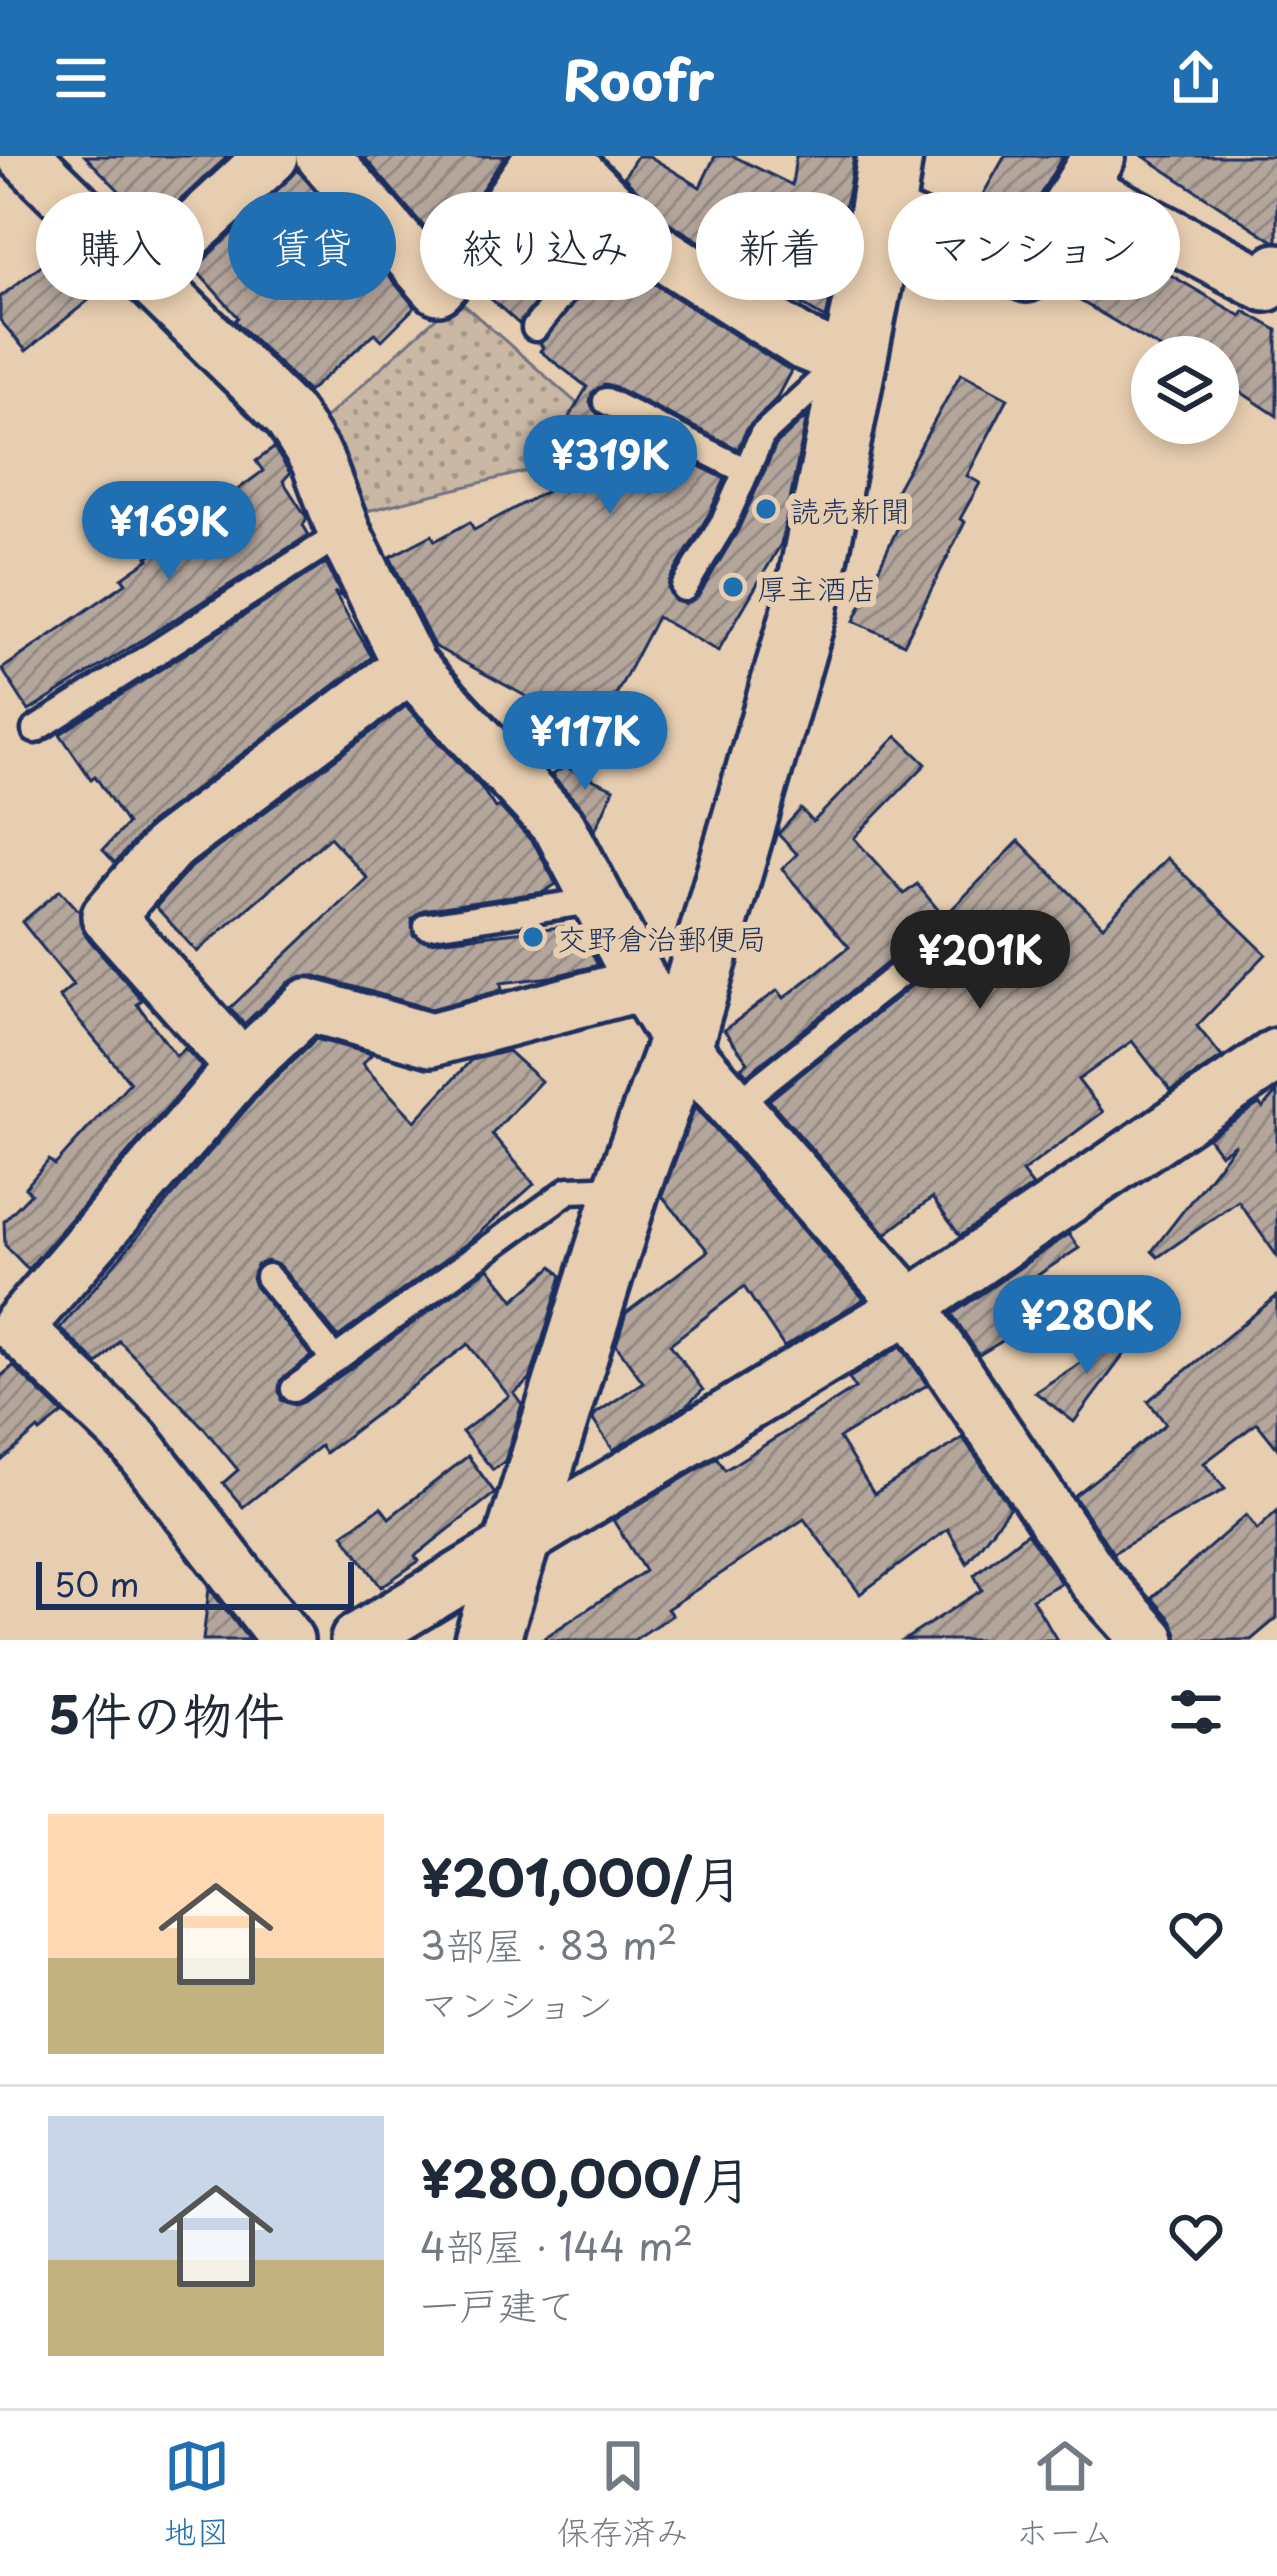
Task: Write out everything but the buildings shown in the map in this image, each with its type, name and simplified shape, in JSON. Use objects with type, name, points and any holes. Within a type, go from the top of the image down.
[{"type":"street","points":[[24,156],[61,192]]},
{"type":"street","points":[[204,219],[272,156]]},
{"type":"street","points":[[323,156],[438,288],[492,228],[542,156]]},
{"type":"street","points":[[561,156],[596,192]]},
{"type":"street","points":[[488,1640],[626,1188],[680,1044],[805,610],[885,184],[1027,275],[1090,172],[1273,282]]},
{"type":"street","points":[[672,260],[804,344],[854,364]]},
{"type":"street","points":[[171,300],[289,416],[317,460],[344,532],[410,666],[560,828],[641,984],[680,1044],[910,1306],[1095,1580],[1149,1640]]},
{"type":"street","points":[[242,1067],[108,916],[168,847],[410,666]]},
{"type":"street","points":[[287,1640],[134,1441],[12,1334],[242,1067],[308,1005],[430,1040],[641,984]]},
{"type":"street","points":[[356,1640],[910,1306],[1277,1055]]},
{"type":"lane","points":[[535,328],[557,300]]},
{"type":"lane","points":[[685,588],[724,522],[762,435],[817,384],[854,364]]},
{"type":"lane","points":[[606,401],[746,471]]},
{"type":"lane","points":[[35,730],[344,532]]},
{"type":"lane","points":[[427,926],[599,900]]},
{"type":"lane","points":[[734,1106],[901,973]]},
{"type":"lane","points":[[293,1389],[569,1190],[626,1188]]},
{"type":"lane","points":[[268,1277],[335,1360]]},
{"type":"shaded area","points":[[456,300],[586,411],[560,463],[359,513],[321,422]]},
{"type":"place","name":"読売新聞","points":[[766,509]]},
{"type":"place","name":"厚主酒店","points":[[733,587]]},
{"type":"place","name":"交野倉治郵便局","points":[[533,937]]}]
